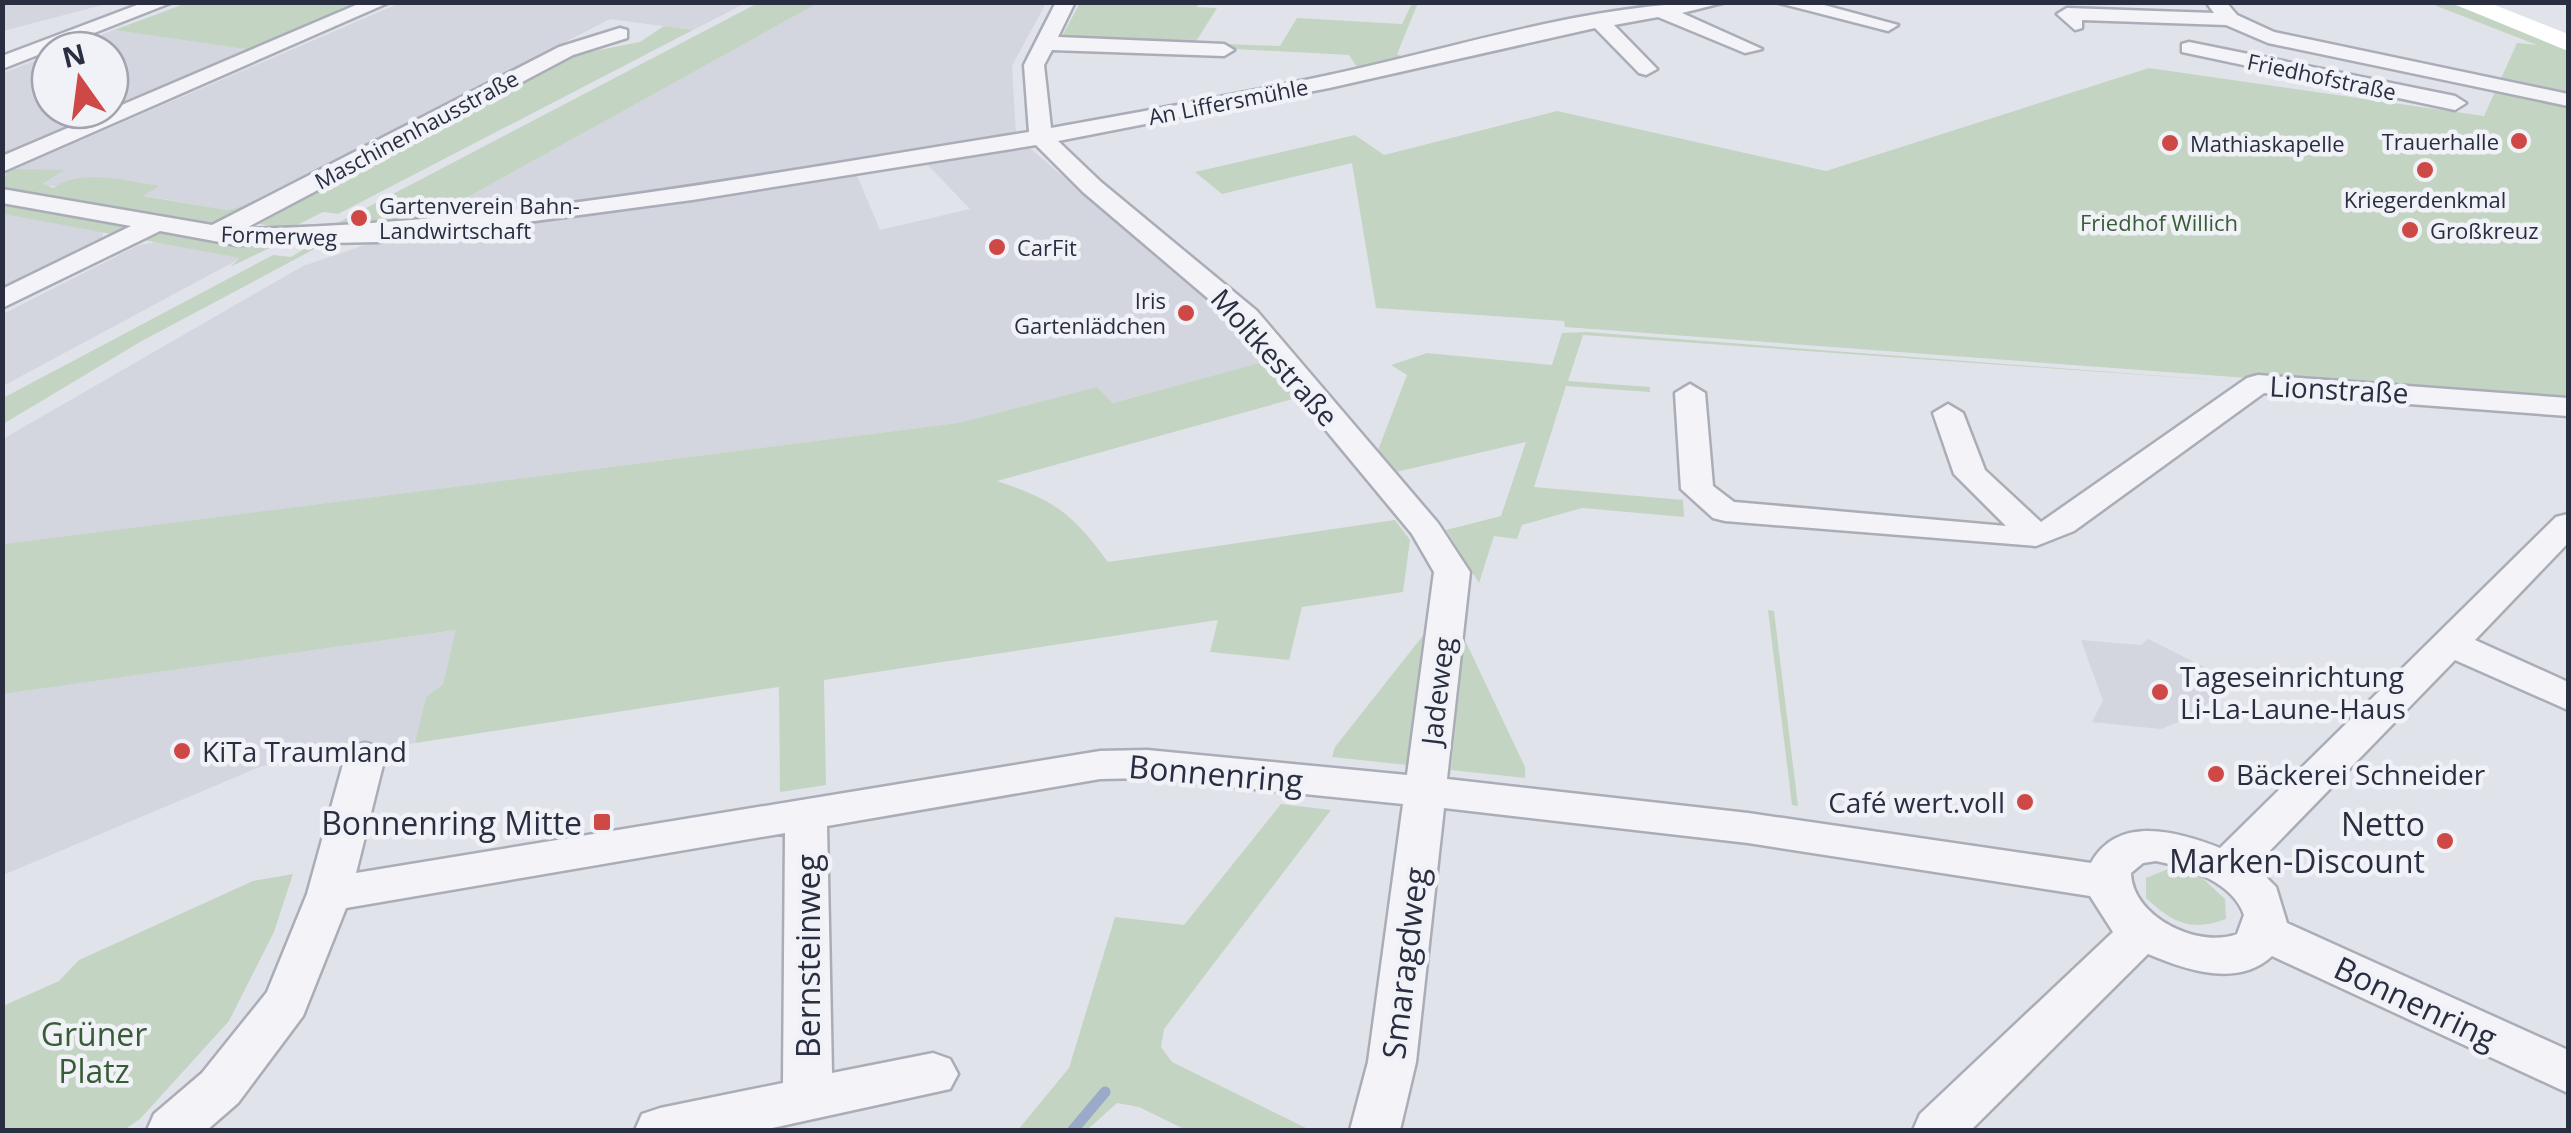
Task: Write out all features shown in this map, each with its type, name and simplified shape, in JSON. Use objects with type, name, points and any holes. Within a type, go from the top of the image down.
[{"type":"main road","points":[[2462,2],[2568,43]]},
{"type":"street","points":[[2,63],[164,2]]},
{"type":"street","points":[[2,165],[381,2]]},
{"type":"street","points":[[1041,136],[1034,65],[1066,2]]},
{"type":"street","name":"An Liffersmühle","points":[[854,168],[1330,82],[1535,33],[1717,2]]},
{"type":"street","points":[[1784,2],[1888,25]]},
{"type":"street","points":[[1518,11],[1535,33]]},
{"type":"street","points":[[1658,11],[1752,49]]},
{"type":"street","points":[[2075,24],[2068,14],[2222,11]]},
{"type":"street","name":"Friedhofstraße","points":[[2222,11],[2268,37],[2316,50],[2568,100]]},
{"type":"street","points":[[1599,20],[1646,69]]},
{"type":"street","points":[[25,31],[57,24],[97,27]]},
{"type":"street","name":"Maschinenhausstraße","points":[[215,234],[566,51],[620,34]]},
{"type":"street","points":[[1043,44],[1096,42],[1224,50]]},
{"type":"street","name":"Friedhofstraße","points":[[2189,48],[2453,107],[2468,80]]},
{"type":"street","name":"Friedhofstraße","points":[[2533,93],[2568,86]]},
{"type":"street","name":"Moltkestraße","points":[[1041,136],[1092,187],[1248,317],[1442,551],[1454,578],[1449,588]]},
{"type":"street","name":"Formerweg","points":[[2,196],[215,234],[279,239],[378,234],[854,168]]},
{"type":"street","points":[[2,300],[155,224]]},
{"type":"street","name":"Lionstraße","points":[[2036,536],[2062,524],[2246,389],[2261,384],[2568,407]]},
{"type":"street","points":[[1690,393],[1697,488],[1725,511],[2036,536]]},
{"type":"street","points":[[1948,413],[1970,474],[2036,536]]},
{"type":"street","points":[[2228,868],[2568,524]]},
{"type":"street","name":"Jadeweg","points":[[1425,794],[1449,588]]},
{"type":"street","points":[[2450,643],[2568,697]]},
{"type":"street","points":[[172,1130],[220,1088],[286,1002],[329,894],[366,757]]},
{"type":"street","name":"Bonnenring","points":[[329,894],[1100,765],[1147,764],[1854,842],[2107,882]]},
{"type":"street","name":"Smaragdweg","points":[[1375,1130],[1392,1062],[1425,794]]},
{"type":"street","name":"Bernsteinweg","points":[[806,813],[808,1098]]},
{"type":"street","points":[[2144,846],[2180,848],[2228,868],[2260,900],[2264,932],[2256,945],[2218,956],[2169,946],[2143,931],[2113,900],[2107,882],[2119,855],[2144,846]]},
{"type":"street","points":[[1938,1130],[2143,931]]},
{"type":"street","name":"Bonnenring","points":[[2264,932],[2568,1072]]},
{"type":"street","name":"Bernsteinweg","points":[[660,1130],[933,1074]]},
{"type":"shaded area","points":[[3,2],[110,2],[110,3],[3,31]]},
{"type":"shaded area","points":[[400,3],[746,3],[693,30],[610,19],[247,205],[227,210],[140,195],[157,186],[41,186],[62,171],[15,169],[105,130],[130,130],[130,119]]},
{"type":"shaded area","points":[[818,3],[1046,3],[1012,66],[1016,136],[780,176],[421,223]]},
{"type":"shaded area","points":[[130,32],[251,50],[130,101]]},
{"type":"shaded area","points":[[30,63],[30,130],[61,130],[3,155],[3,73]]},
{"type":"shaded area","points":[[1025,144],[1220,311],[1266,361],[1113,403],[1097,387],[958,423],[3,544],[3,439],[303,266],[365,245],[412,236],[856,173],[880,230],[970,209],[923,160]]},
{"type":"shaded area","points":[[3,214],[103,232],[102,240],[3,288]]},
{"type":"shaded area","points":[[158,242],[241,258],[3,386],[3,314],[139,245]]},
{"type":"shaded area","name":"KiTa Traumland","points":[[457,630],[443,684],[426,697],[415,743],[262,766],[3,875],[2,694]]},
{"type":"shaded area","name":"Tageseinrichtung Li-La-Laune-Haus","points":[[2148,639],[2232,681],[2195,715],[2161,729],[2092,722],[2103,701],[2081,640],[2141,645]]},
{"type":"green space","points":[[187,3],[357,5],[251,50],[114,30]]},
{"type":"green space","points":[[758,3],[818,3],[421,223],[326,229]]},
{"type":"green space","points":[[1080,3],[1199,3],[1197,7],[1217,8],[1195,43],[1280,46],[1297,18],[1402,24],[1412,3],[1418,3],[1397,54],[1405,58],[1358,69],[1349,55],[1066,40],[1062,36]]},
{"type":"green space","name":"Friedhof Willich","points":[[2429,3],[2450,3],[2568,48],[2568,402],[1565,327],[1564,321],[1376,308],[1352,163],[1222,194],[1195,172],[1355,135],[1384,155],[1557,111],[1826,171],[2149,68],[2484,116],[2517,43],[2537,45]]},
{"type":"green space","points":[[664,26],[693,30],[338,214],[323,212],[289,229],[259,224],[328,186],[327,183],[564,57],[640,42]]},
{"type":"green space","points":[[15,169],[64,170],[43,184],[53,188],[77,179],[104,178],[159,186],[143,196],[227,210],[247,205],[225,217],[231,219],[194,225],[3,190],[6,173]]},
{"type":"green space","points":[[2,202],[121,223],[127,229],[122,236],[3,214]]},
{"type":"green space","points":[[169,232],[280,243],[230,267],[240,258],[138,239]]},
{"type":"green space","points":[[309,246],[320,246],[140,342],[3,424],[3,398],[273,255],[291,257]]},
{"type":"green space","points":[[1562,333],[2242,382],[1583,335],[1568,381],[1650,387],[1650,392],[1566,386],[1534,487],[1683,500],[1684,517],[1582,508],[1522,525],[1517,539],[1494,536],[1479,583],[1446,530],[1501,516],[1526,442],[1396,472],[1378,450],[1407,375],[1391,365],[1427,353],[1552,365]]},
{"type":"green space","points":[[1266,361],[1296,398],[997,481],[1060,510],[1108,562],[1395,520],[1410,540],[1403,592],[1302,607],[1289,660],[1210,652],[1218,620],[824,680],[826,785],[780,792],[779,687],[415,743],[426,697],[443,684],[456,630],[3,694],[3,544],[958,423],[1097,387],[1113,403]]},
{"type":"green space","points":[[1768,610],[1774,611],[1798,806],[1792,805]]},
{"type":"green space","points":[[1425,633],[1407,765],[1332,757],[1335,747]]},
{"type":"green space","points":[[1464,638],[1525,767],[1525,778],[1451,770]]},
{"type":"green space","points":[[1281,804],[1331,810],[1164,1029],[1161,1047],[1172,1062],[1310,1130],[1186,1130],[1139,1107],[1117,1103],[1087,1130],[1018,1130],[1069,1068],[1115,917],[1184,925]]},
{"type":"green space","points":[[2168,869],[2201,877],[2225,899],[2226,919],[2193,925],[2156,907],[2146,898],[2146,878]]},
{"type":"green space","name":"Grüner Platz","points":[[293,874],[274,932],[229,1021],[140,1119],[124,1130],[3,1130],[3,1006],[59,981],[79,960],[253,881]]},
{"type":"waterway","points":[[1073,1130],[1105,1092]]},
{"type":"place","name":"Trauerhalle","points":[[2519,141]]},
{"type":"place","name":"Mathiaskapelle","points":[[2170,143]]},
{"type":"place","name":"Kriegerdenkmal","points":[[2425,170]]},
{"type":"place","name":"Gartenverein Bahn- Landwirtschaft","points":[[359,218]]},
{"type":"place","name":"Großkreuz","points":[[2410,230]]},
{"type":"place","name":"CarFit","points":[[997,247]]},
{"type":"place","name":"Iris Gartenlädchen","points":[[1186,313]]},
{"type":"place","name":"Tageseinrichtung Li-La-Laune-Haus","points":[[2160,692]]},
{"type":"place","name":"KiTa Traumland","points":[[182,751]]},
{"type":"place","name":"Bäckerei Schneider","points":[[2216,774]]},
{"type":"place","name":"Café wert.voll","points":[[2025,802]]},
{"type":"place","name":"Bonnenring Mitte","points":[[602,822]]},
{"type":"place","name":"Netto Marken-Discount","points":[[2445,841]]}]
